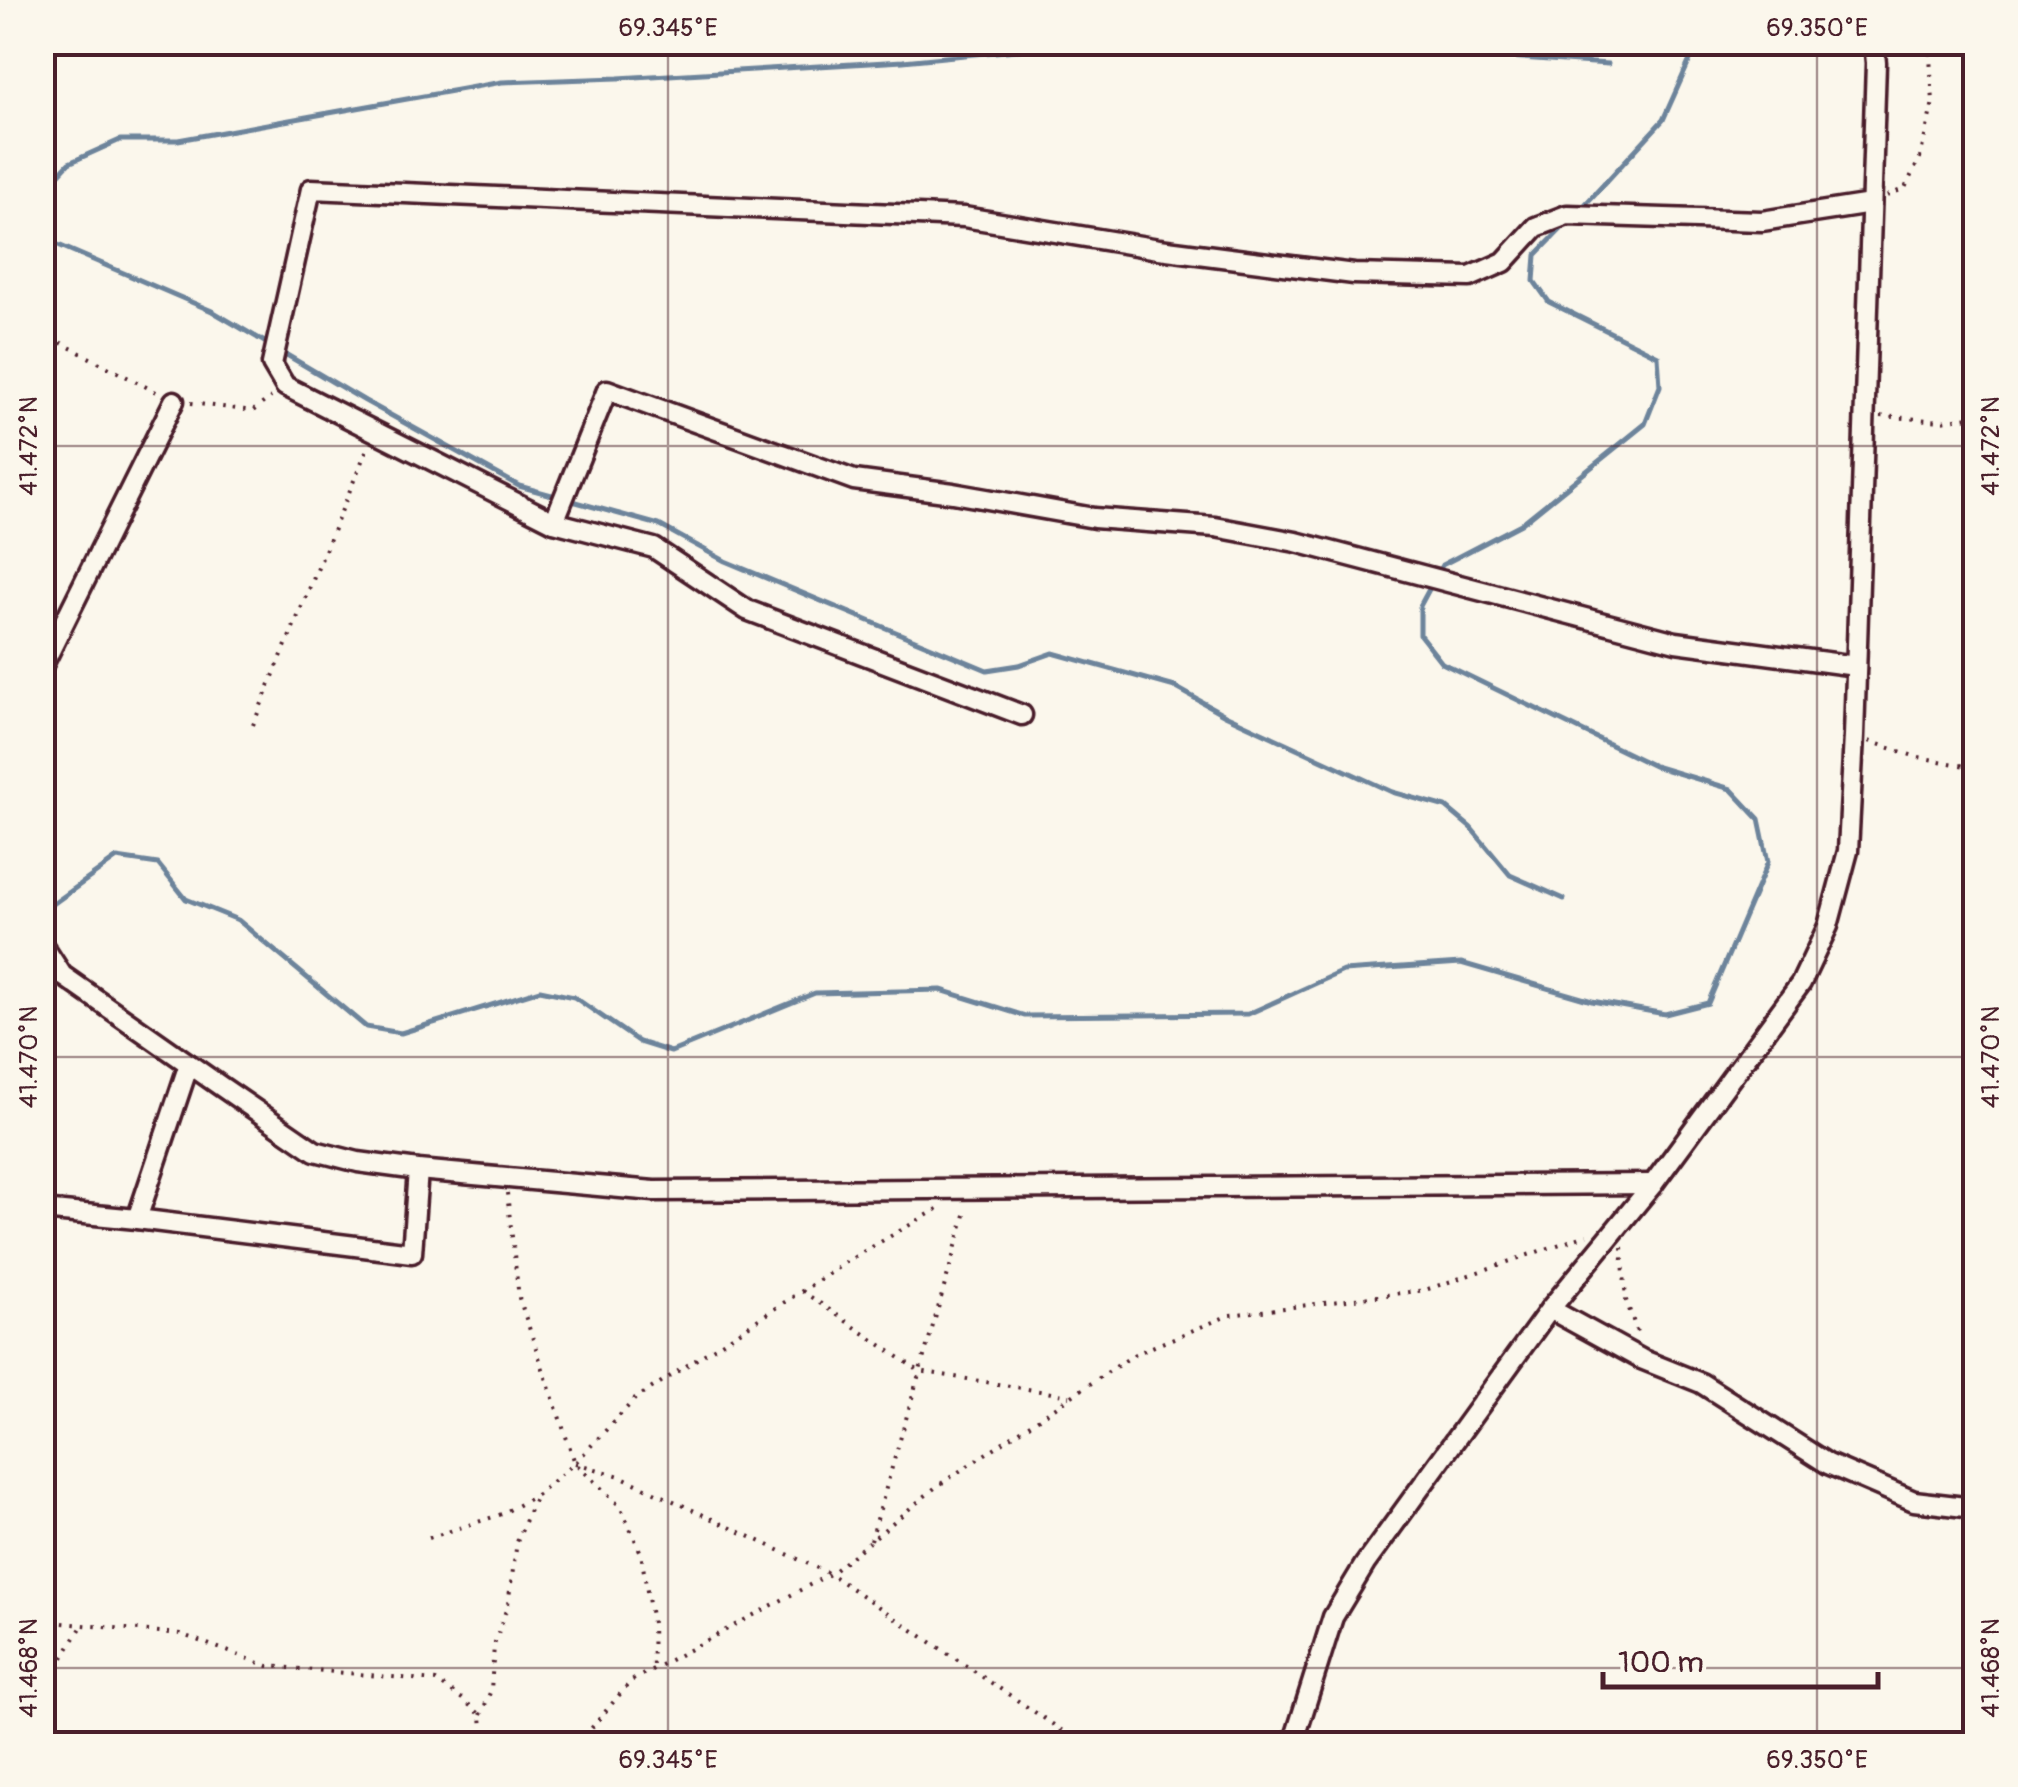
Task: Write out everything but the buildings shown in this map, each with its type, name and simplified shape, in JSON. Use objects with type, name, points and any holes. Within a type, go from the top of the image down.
[{"type":"street","points":[[1293,1744],[1333,1617],[1365,1564],[1550,1310],[1653,1184],[1801,984],[1828,926],[1848,852],[1874,42]]},
{"type":"street","points":[[1022,715],[747,610],[654,548],[554,522],[285,386],[272,364],[311,189],[964,217],[1159,249],[1354,274],[1470,276],[1504,262],[1536,227],[1566,214],[1762,221],[1871,204]]},
{"type":"street","points":[[554,522],[607,390],[854,480],[953,492],[1094,518],[1214,527],[1296,542],[1676,642],[1856,666]]},
{"type":"street","points":[[42,667],[174,400]]},
{"type":"street","points":[[42,944],[62,976],[189,1064],[316,1151],[358,1162],[654,1192],[1653,1184]]},
{"type":"street","points":[[138,1219],[189,1064]]},
{"type":"street","points":[[42,1210],[412,1254],[418,1170]]},
{"type":"street","points":[[1550,1310],[1642,1360],[1701,1383],[1828,1464],[1914,1500],[1976,1505]]},
{"type":"path","points":[[1871,204],[1905,188],[1920,158],[1933,102],[1929,42]]},
{"type":"path","points":[[42,333],[174,400],[253,411],[285,386]]},
{"type":"path","points":[[1864,414],[1942,421],[1976,416]]},
{"type":"path","points":[[253,725],[374,431]]},
{"type":"path","points":[[1854,736],[1914,756],[1976,768]]},
{"type":"path","points":[[505,1178],[519,1298],[575,1463],[620,1506],[642,1553],[652,1624],[652,1670]]},
{"type":"path","points":[[429,1538],[502,1514],[536,1495],[575,1463],[635,1399],[856,1256],[972,1189]]},
{"type":"path","points":[[870,1541],[972,1189]]},
{"type":"path","points":[[1621,1223],[1626,1300],[1635,1332],[1645,1344]]},
{"type":"path","points":[[578,1744],[631,1681],[830,1574],[936,1486],[1135,1354],[1230,1316],[1425,1290],[1585,1235]]},
{"type":"path","points":[[802,1291],[919,1372],[1072,1396]]},
{"type":"path","points":[[575,1463],[620,1476],[830,1574],[1082,1744]]},
{"type":"path","points":[[483,1744],[481,1715],[492,1690],[494,1645],[508,1604],[517,1542],[536,1495]]},
{"type":"path","points":[[42,1620],[180,1634],[268,1666],[436,1681],[481,1715]]},
{"type":"path","points":[[42,1717],[58,1666],[83,1625]]},
{"type":"waterway","points":[[42,192],[69,163],[120,140],[178,140],[502,82],[903,61],[1100,42]]},
{"type":"waterway","points":[[1292,42],[1608,64]]},
{"type":"waterway","points":[[1580,210],[1663,120],[1698,42]]},
{"type":"waterway","points":[[42,922],[46,909],[117,858],[158,864],[186,899],[238,920],[366,1027],[401,1033],[540,990],[574,997],[639,1042],[671,1052],[815,993],[941,990],[1025,1016],[1248,1014],[1343,971],[1461,963],[1592,1001],[1665,1014],[1708,1003],[1768,862],[1759,819],[1731,789],[1654,766],[1442,663],[1420,635],[1420,606],[1442,565],[1521,524],[1645,424],[1660,386],[1658,356],[1549,302],[1534,281],[1536,255],[1569,221]]},
{"type":"waterway","points":[[42,238],[212,311],[519,486],[559,497]]},
{"type":"waterway","points":[[569,500],[659,525],[725,561],[987,670],[1019,665],[1053,653],[1175,687],[1225,715],[1392,792],[1446,807],[1471,828],[1510,875],[1564,899]]}]
